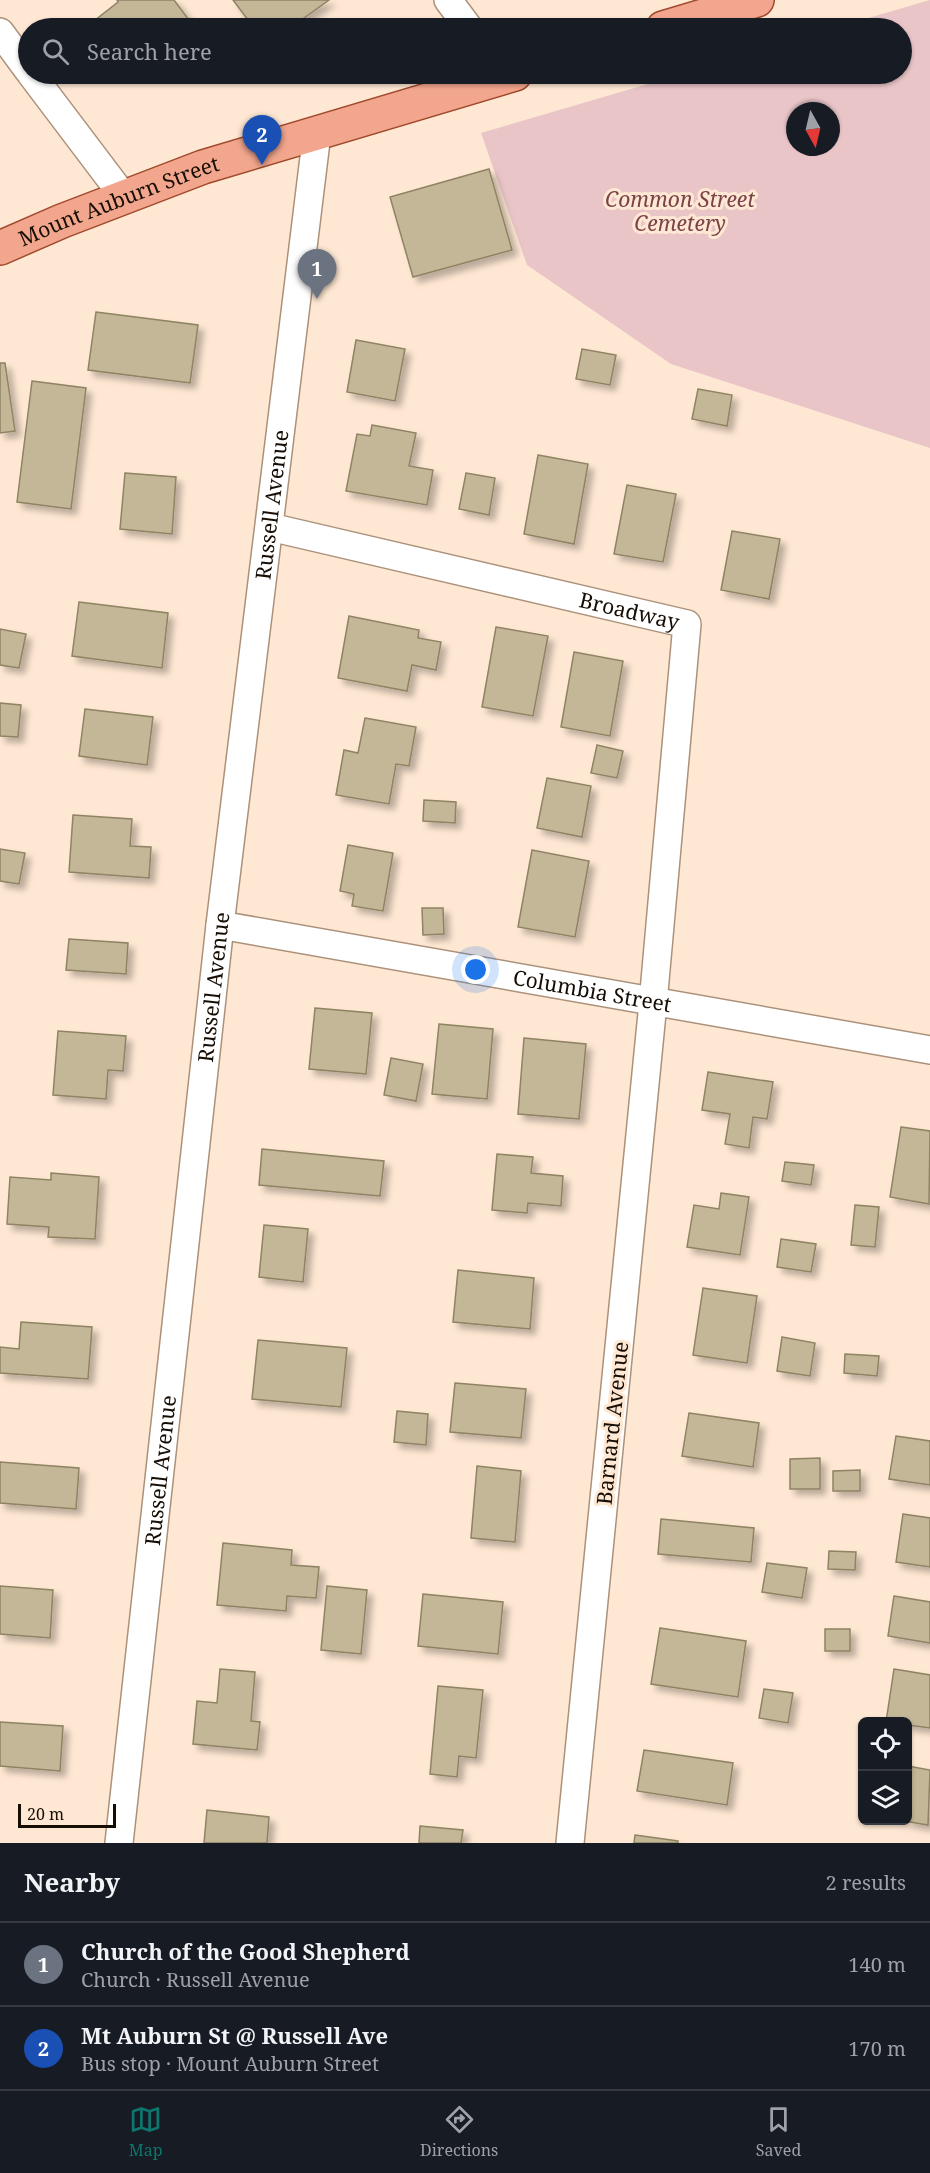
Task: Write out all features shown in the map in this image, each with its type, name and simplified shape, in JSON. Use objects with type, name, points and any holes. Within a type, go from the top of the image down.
[{"type":"main road","points":[[697,18],[757,0]]},
{"type":"main road","name":"Mount Auburn Street","points":[[0,248],[124,196],[203,167],[476,84]]},
{"type":"street","points":[[448,0],[462,18]]},
{"type":"street","points":[[0,32],[18,56]]},
{"type":"street","points":[[39,84],[124,196]]},
{"type":"street","name":"Russell Avenue","points":[[119,1843],[220,925],[317,133]]},
{"type":"street","name":"Broadway","points":[[270,527],[687,624],[653,1003]]},
{"type":"street","name":"Columbia Street","points":[[220,925],[930,1050]]},
{"type":"street","name":"Barnard Avenue","points":[[570,1843],[653,1003]]},
{"type":"green space","name":"Common Street Cemetery","points":[[930,0],[930,448],[671,364],[527,265],[481,133],[648,84],[912,84],[912,18],[868,18]]},
{"type":"building","points":[[117,0],[174,0],[188,18],[98,18],[118,2]]},
{"type":"building","points":[[233,0],[329,0],[304,18],[246,18]]},
{"type":"building","points":[[489,169],[512,250],[413,277],[390,197]]},
{"type":"building","points":[[96,312],[198,325],[190,383],[88,370]]},
{"type":"building","points":[[356,340],[405,349],[395,401],[347,392]]},
{"type":"building","points":[[582,349],[616,355],[610,385],[576,379]]},
{"type":"building","points":[[0,363],[5,363],[15,431],[0,433]]},
{"type":"building","points":[[32,381],[86,388],[71,509],[17,502]]},
{"type":"building","points":[[698,389],[732,395],[727,426],[692,419]]},
{"type":"building","points":[[372,425],[416,433],[409,466],[433,470],[427,505],[346,491],[357,434],[370,436]]},
{"type":"building","points":[[538,455],[588,464],[574,544],[524,534]]},
{"type":"building","points":[[125,473],[176,477],[172,534],[120,529]]},
{"type":"building","points":[[466,473],[495,478],[489,515],[459,509]]},
{"type":"building","points":[[627,485],[676,494],[663,562],[614,554]]},
{"type":"building","points":[[732,531],[780,539],[769,599],[721,590]]},
{"type":"building","points":[[79,602],[168,613],[162,668],[72,656]]},
{"type":"building","points":[[349,616],[419,630],[418,638],[441,642],[436,670],[412,665],[407,691],[338,678]]},
{"type":"building","points":[[496,627],[548,636],[533,716],[482,707]]},
{"type":"building","points":[[0,629],[26,634],[19,668],[0,665]]},
{"type":"building","points":[[574,652],[623,661],[610,736],[561,727]]},
{"type":"building","points":[[0,703],[21,705],[18,737],[0,736]]},
{"type":"building","points":[[85,709],[153,717],[147,765],[79,756]]},
{"type":"building","points":[[365,718],[416,727],[409,766],[396,764],[389,804],[336,795],[344,750],[358,753]]},
{"type":"building","points":[[597,745],[623,751],[617,778],[591,773]]},
{"type":"building","points":[[547,778],[591,786],[582,837],[537,828]]},
{"type":"building","points":[[424,800],[456,802],[455,823],[423,821]]},
{"type":"building","points":[[73,815],[132,819],[130,846],[151,847],[149,878],[69,872]]},
{"type":"building","points":[[348,845],[393,853],[383,911],[352,906],[354,894],[340,891]]},
{"type":"building","points":[[0,849],[25,853],[19,884],[0,881]]},
{"type":"building","points":[[532,850],[589,861],[575,937],[518,927]]},
{"type":"building","points":[[422,908],[443,908],[444,934],[423,935]]},
{"type":"building","points":[[69,939],[128,943],[126,974],[66,970]]},
{"type":"building","points":[[315,1008],[372,1013],[366,1074],[309,1069]]},
{"type":"building","points":[[439,1024],[493,1029],[487,1099],[432,1094]]},
{"type":"building","points":[[58,1031],[126,1036],[123,1071],[108,1070],[106,1099],[53,1095]]},
{"type":"building","points":[[524,1038],[586,1044],[579,1119],[518,1114]]},
{"type":"building","points":[[391,1058],[423,1064],[416,1101],[384,1095]]},
{"type":"building","points":[[708,1072],[773,1082],[767,1119],[753,1117],[749,1148],[725,1144],[730,1114],[702,1110]]},
{"type":"building","points":[[901,1127],[930,1131],[929,1204],[890,1197]]},
{"type":"building","points":[[262,1149],[384,1161],[380,1196],[259,1185]]},
{"type":"building","points":[[497,1154],[533,1157],[531,1173],[563,1176],[561,1206],[528,1203],[527,1213],[492,1210]]},
{"type":"building","points":[[785,1162],[814,1165],[811,1185],[782,1181]]},
{"type":"building","points":[[51,1173],[99,1177],[95,1239],[48,1237],[49,1227],[7,1224],[10,1177],[51,1180]]},
{"type":"building","points":[[721,1193],[749,1197],[740,1255],[687,1247],[694,1205],[719,1209]]},
{"type":"building","points":[[855,1205],[879,1207],[875,1247],[851,1245]]},
{"type":"building","points":[[264,1225],[308,1229],[303,1282],[259,1277]]},
{"type":"building","points":[[781,1239],[816,1244],[811,1272],[777,1267]]},
{"type":"building","points":[[458,1270],[534,1278],[530,1329],[453,1322]]},
{"type":"building","points":[[703,1288],[757,1296],[747,1363],[693,1355]]},
{"type":"building","points":[[21,1322],[92,1327],[88,1379],[0,1373],[0,1347],[19,1349]]},
{"type":"building","points":[[782,1337],[815,1343],[810,1376],[777,1371]]},
{"type":"building","points":[[258,1340],[347,1348],[341,1407],[252,1399]]},
{"type":"building","points":[[845,1354],[879,1356],[877,1376],[844,1373]]},
{"type":"building","points":[[455,1383],[526,1389],[521,1438],[450,1432]]},
{"type":"building","points":[[397,1411],[428,1414],[426,1445],[394,1442]]},
{"type":"building","points":[[689,1413],[759,1423],[753,1467],[682,1456]]},
{"type":"building","points":[[896,1436],[930,1441],[930,1485],[889,1479]]},
{"type":"building","points":[[820,1458],[820,1489],[790,1489],[790,1459]]},
{"type":"building","points":[[0,1462],[79,1468],[76,1509],[0,1503]]},
{"type":"building","points":[[477,1466],[521,1471],[515,1542],[471,1538]]},
{"type":"building","points":[[860,1470],[860,1491],[833,1491],[833,1471]]},
{"type":"building","points":[[903,1514],[930,1518],[930,1567],[896,1562]]},
{"type":"building","points":[[661,1519],[754,1528],[751,1562],[658,1554]]},
{"type":"building","points":[[223,1543],[292,1550],[291,1565],[319,1567],[316,1598],[287,1596],[286,1611],[217,1605]]},
{"type":"building","points":[[829,1551],[856,1552],[855,1570],[828,1569]]},
{"type":"building","points":[[767,1563],[807,1568],[802,1598],[762,1592]]},
{"type":"building","points":[[0,1586],[53,1590],[50,1638],[0,1634]]},
{"type":"building","points":[[327,1586],[367,1590],[361,1654],[321,1650]]},
{"type":"building","points":[[423,1594],[503,1602],[498,1654],[418,1646]]},
{"type":"building","points":[[894,1596],[930,1602],[930,1643],[888,1636]]},
{"type":"building","points":[[660,1628],[746,1641],[738,1697],[651,1684]]},
{"type":"building","points":[[825,1629],[850,1629],[850,1651],[825,1651]]},
{"type":"building","points":[[220,1669],[255,1672],[251,1721],[260,1722],[257,1750],[193,1744],[197,1701],[217,1703]]},
{"type":"building","points":[[894,1669],[930,1675],[930,1728],[912,1726],[912,1717],[887,1717]]},
{"type":"building","points":[[438,1686],[483,1690],[476,1758],[459,1756],[457,1777],[430,1774]]},
{"type":"building","points":[[764,1689],[793,1693],[788,1723],[759,1718]]},
{"type":"building","points":[[0,1722],[63,1726],[60,1771],[0,1766]]},
{"type":"building","points":[[644,1750],[733,1763],[727,1805],[637,1791]]},
{"type":"building","points":[[912,1767],[930,1770],[928,1825],[912,1822]]},
{"type":"building","points":[[207,1810],[269,1817],[267,1843],[204,1843]]},
{"type":"building","points":[[420,1826],[463,1830],[461,1843],[419,1843]]},
{"type":"building","points":[[635,1835],[678,1841],[678,1843],[634,1843]]},
{"type":"place","name":"Mt Auburn St @ Russell Ave","points":[[262,165]]},
{"type":"place","name":"Church of the Good Shepherd","points":[[317,299]]}]
